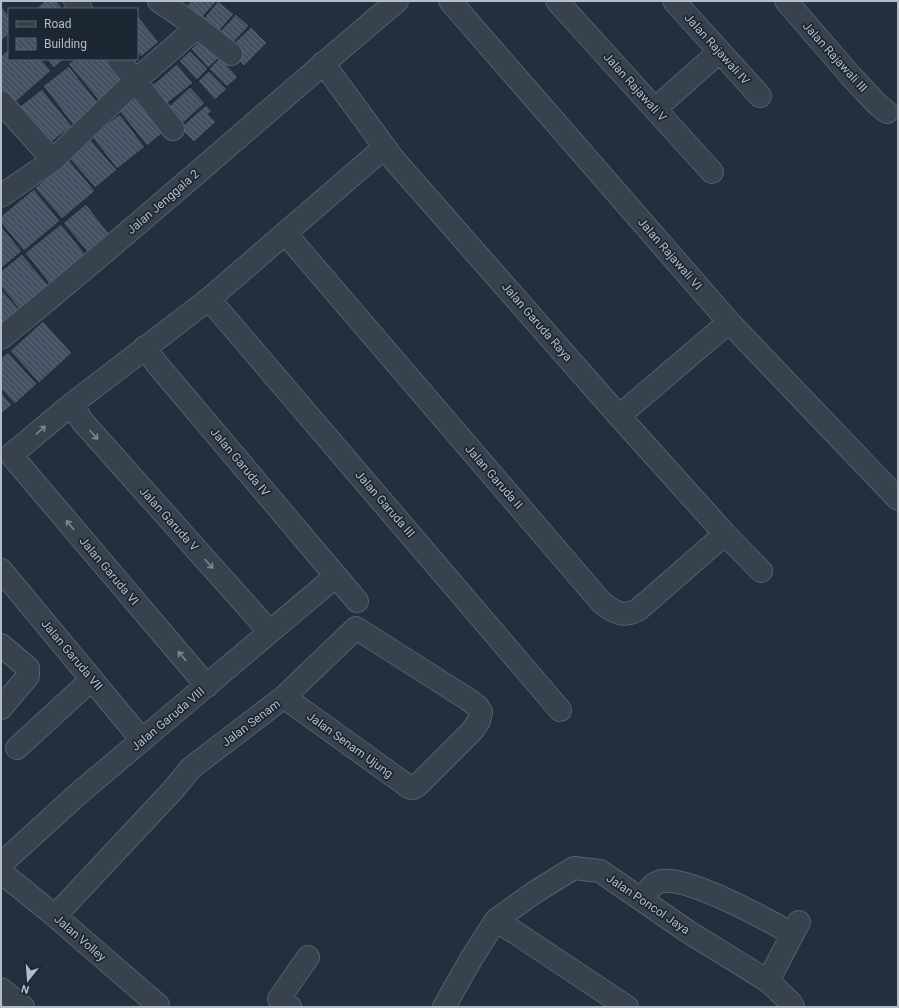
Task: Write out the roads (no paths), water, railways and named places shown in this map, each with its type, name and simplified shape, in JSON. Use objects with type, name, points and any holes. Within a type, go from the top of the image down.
[{"type":"street","points":[[159,1],[197,26],[230,54]]},
{"type":"street","name":"Jalan Jenggala 2","points":[[1,338],[71,282],[323,63],[397,1]]},
{"type":"street","name":"Jalan Rajawali VI","points":[[450,1],[729,322],[898,499]]},
{"type":"street","name":"Jalan Rajawali V","points":[[557,1],[712,172]]},
{"type":"street","name":"Jalan Rajawali IV","points":[[674,1],[760,96]]},
{"type":"street","name":"Jalan Rajawali III","points":[[786,1],[850,75],[877,104],[887,112]]},
{"type":"street","points":[[1,196],[53,160],[135,81],[197,26]]},
{"type":"street","points":[[655,109],[719,52]]},
{"type":"street","points":[[119,60],[173,129]]},
{"type":"street","name":"Jalan Garuda Raya","points":[[323,63],[384,147],[619,416],[725,534],[761,571]]},
{"type":"street","points":[[3,113],[53,160]]},
{"type":"street","points":[[72,404],[209,299],[384,147]]},
{"type":"street","name":"Jalan Garuda II","points":[[285,233],[607,607],[623,614],[632,613],[639,609],[725,534]]},
{"type":"street","name":"Jalan Garuda III","points":[[209,299],[560,710]]},
{"type":"street","points":[[619,416],[729,322]]},
{"type":"street","name":"Jalan Garuda IV","points":[[145,347],[156,363],[357,601]]},
{"type":"street","name":"Jalan Garuda VI","points":[[72,404],[11,455],[207,686]]},
{"type":"street","name":"Jalan Garuda V","points":[[72,404],[82,421],[270,632]]},
{"type":"street","name":"Jalan Garuda VII","points":[[1,570],[142,740]]},
{"type":"street","name":"Jalan Garuda VIII","points":[[1,864],[78,794],[336,576]]},
{"type":"street","name":"Jalan Senam","points":[[55,916],[172,791],[191,768],[284,697],[356,628],[469,700],[478,707],[481,712],[479,721],[454,750],[417,786]]},
{"type":"street","points":[[1,645],[28,668],[28,676],[1,708]]},
{"type":"street","points":[[17,748],[92,679]]},
{"type":"street","name":"Jalan Senam Ujung","points":[[284,697],[409,787],[413,788],[417,786]]},
{"type":"street","name":"Jalan Poncol Jaya","points":[[444,1007],[471,959],[496,920],[535,892],[574,868],[600,871],[687,931],[768,981],[790,1002],[792,1007]]},
{"type":"street","name":"Jalan Volley","points":[[1,872],[55,916],[158,1005]]},
{"type":"street","points":[[641,899],[651,887],[660,881],[673,881],[686,884],[796,928],[768,981]]},
{"type":"street","points":[[496,920],[613,1003]]},
{"type":"street","points":[[281,1004],[308,957]]},
{"type":"street","points":[[1,989],[23,1007]]}]
